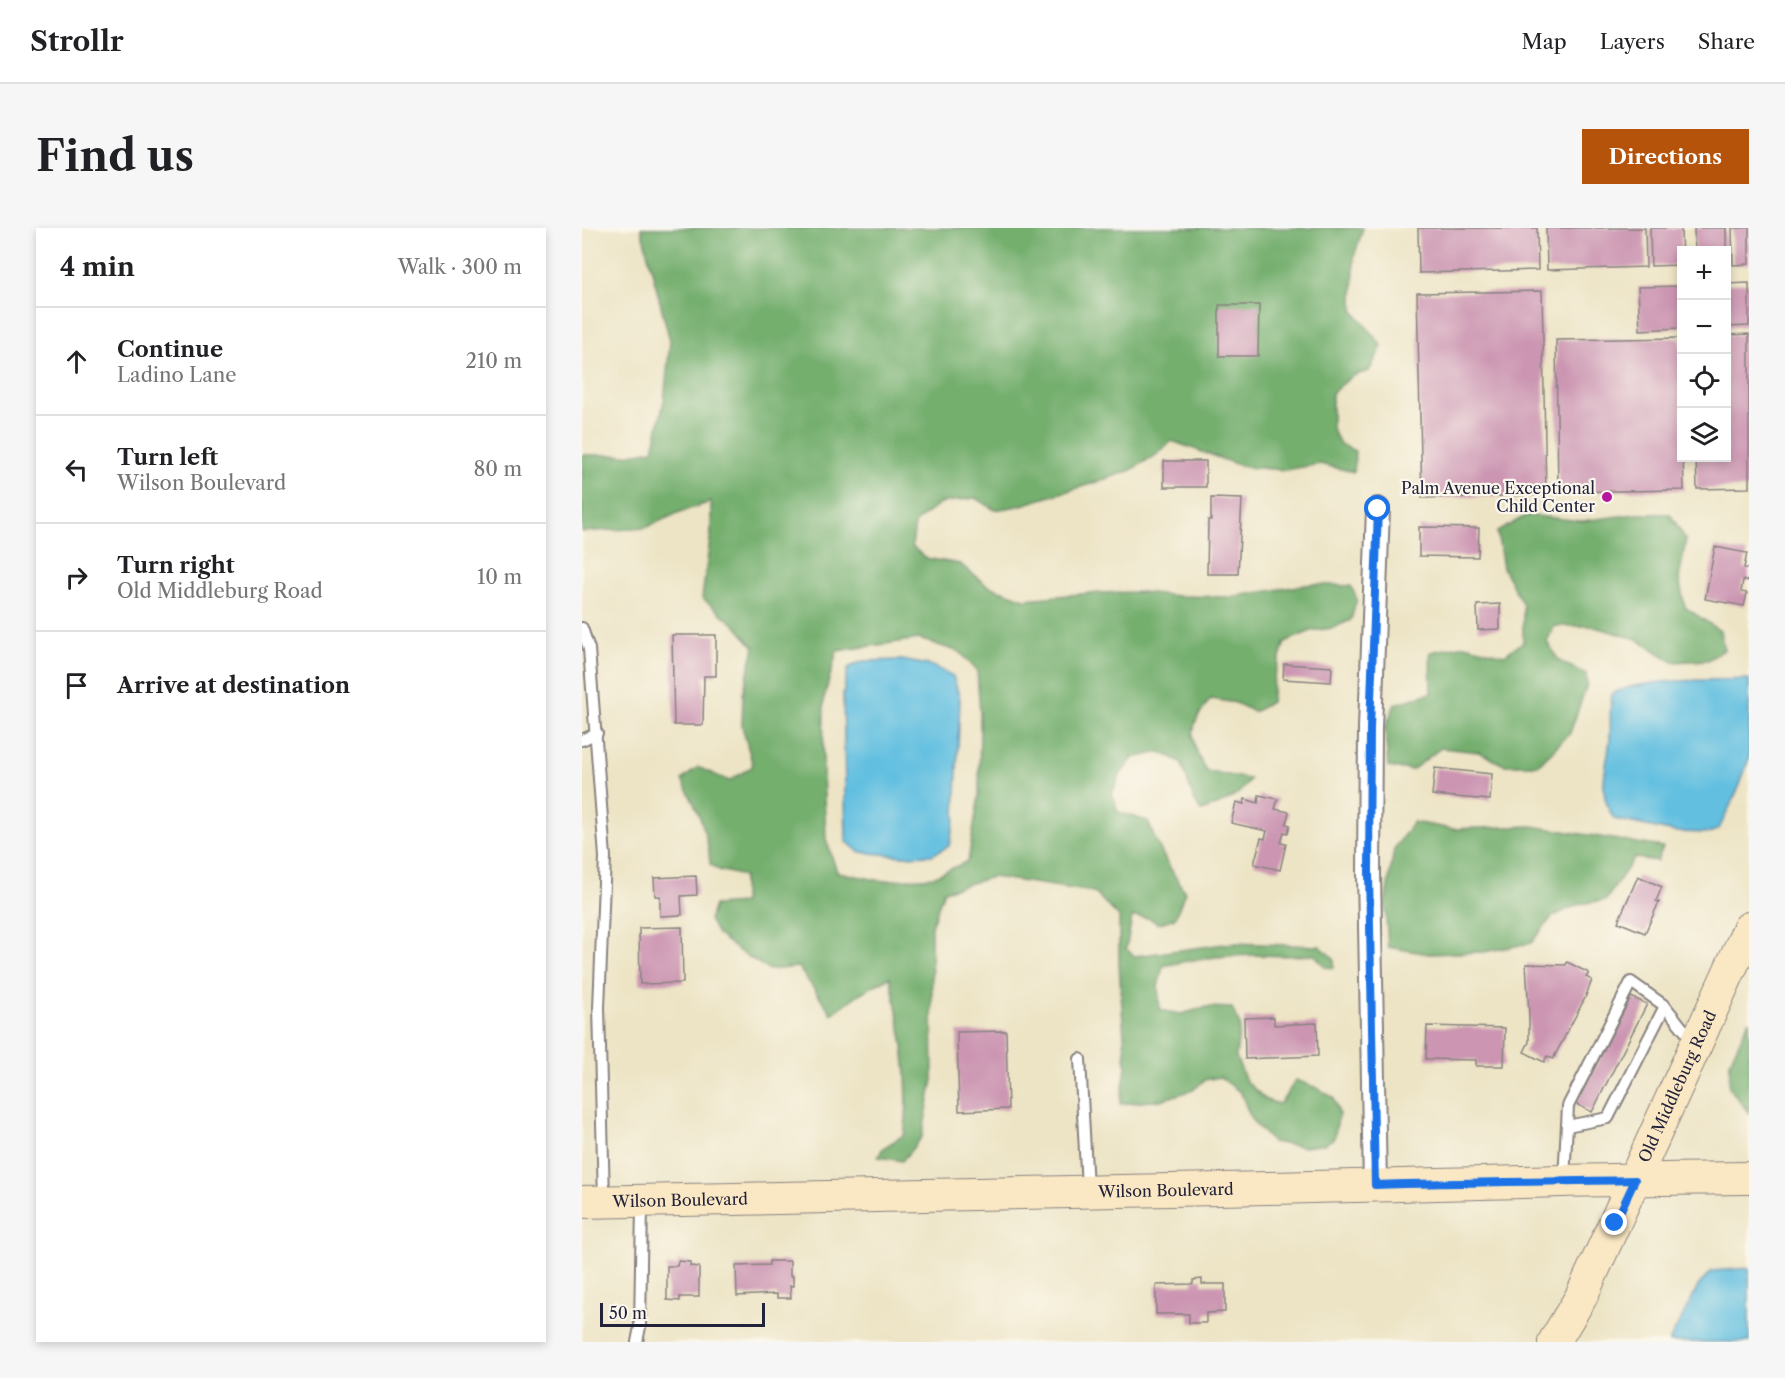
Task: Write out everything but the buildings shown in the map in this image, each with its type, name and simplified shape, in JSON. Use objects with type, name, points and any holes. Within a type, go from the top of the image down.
[{"type":"main road","name":"Old Middleburg Road","points":[[1554,1342],[1581,1297],[1749,928]]},
{"type":"main road","name":"Wilson Boulevard","points":[[593,1202],[1476,1181],[1564,1182],[1749,1178]]},
{"type":"street","points":[[1375,1185],[1369,873],[1370,728],[1378,509]]},
{"type":"lane","points":[[582,628],[589,649],[606,857],[593,1202]]},
{"type":"lane","points":[[582,740],[597,734]]},
{"type":"lane","points":[[1564,1182],[1568,1106],[1632,982],[1665,1006],[1696,1045]]},
{"type":"lane","points":[[1567,1126],[1608,1118],[1665,1006]]},
{"type":"lane","points":[[1080,1059],[1087,1192]]},
{"type":"lane","points":[[637,1342],[640,1327],[642,1201]]},
{"type":"green space","points":[[641,228],[1363,228],[1354,257],[1353,310],[1382,346],[1369,371],[1352,376],[1332,393],[1332,428],[1340,444],[1355,451],[1354,472],[1320,464],[1285,470],[1244,467],[1172,441],[1156,455],[1131,470],[1018,506],[995,510],[975,498],[940,503],[915,523],[912,546],[925,558],[960,564],[988,586],[1025,599],[1091,593],[1142,592],[1178,596],[1230,597],[1312,584],[1351,586],[1357,599],[1351,620],[1333,628],[1311,631],[1285,642],[1274,677],[1271,702],[1254,712],[1236,703],[1211,699],[1198,717],[1194,725],[1194,742],[1206,771],[1250,779],[1241,791],[1201,811],[1194,800],[1181,762],[1160,752],[1133,758],[1120,775],[1112,793],[1118,812],[1148,821],[1164,858],[1185,892],[1175,918],[1158,924],[1149,918],[1132,917],[1126,949],[1135,956],[1232,943],[1320,946],[1334,959],[1334,968],[1325,967],[1315,955],[1214,957],[1163,966],[1158,987],[1160,1010],[1181,1014],[1207,1007],[1232,1008],[1240,1025],[1236,1057],[1246,1081],[1266,1100],[1280,1104],[1296,1080],[1334,1098],[1339,1114],[1334,1138],[1325,1144],[1304,1147],[1272,1142],[1251,1119],[1241,1093],[1220,1077],[1205,1080],[1193,1090],[1161,1100],[1120,1104],[1126,1068],[1119,963],[1119,917],[1094,892],[992,877],[944,891],[931,926],[933,1080],[922,1137],[902,1161],[878,1157],[883,1148],[904,1135],[906,1116],[904,1056],[890,977],[859,994],[832,1014],[798,967],[769,970],[717,934],[709,920],[714,905],[743,903],[743,876],[719,870],[710,864],[704,830],[682,780],[698,767],[729,781],[753,766],[742,726],[743,694],[754,647],[735,625],[702,598],[711,532],[711,502],[680,512],[645,528],[582,532],[582,455],[626,455],[653,450],[664,401],[670,341]],"holes":[[[919,639],[960,652],[977,671],[980,714],[979,795],[968,861],[933,877],[882,881],[837,872],[826,839],[823,774],[824,698],[837,651]]]},
{"type":"green space","points":[[1636,514],[1670,514],[1686,540],[1679,579],[1685,607],[1720,631],[1724,650],[1708,660],[1673,662],[1637,639],[1591,626],[1554,626],[1547,642],[1559,661],[1586,674],[1587,684],[1570,733],[1538,765],[1504,765],[1479,752],[1441,748],[1412,770],[1388,767],[1385,728],[1395,704],[1431,693],[1430,652],[1465,645],[1504,655],[1523,642],[1523,605],[1503,568],[1497,532],[1527,515],[1582,521]]},
{"type":"green space","points":[[1413,822],[1453,829],[1532,826],[1663,847],[1657,861],[1634,858],[1606,900],[1579,904],[1552,917],[1531,943],[1484,952],[1429,954],[1388,947],[1385,904],[1394,849]]},
{"type":"green space","points":[[1749,1020],[1749,1113],[1729,1087],[1730,1062]]},
{"type":"water","points":[[902,660],[933,666],[953,676],[960,699],[955,819],[949,846],[932,855],[902,856],[859,852],[846,841],[843,694],[848,668],[863,661]]},
{"type":"water","points":[[1749,679],[1749,758],[1740,785],[1719,829],[1709,833],[1675,832],[1614,819],[1608,808],[1604,788],[1612,694],[1659,682]]},
{"type":"water","points":[[1749,1268],[1749,1342],[1669,1342],[1699,1285],[1712,1271]]},
{"type":"place","name":"Palm Avenue Exceptional Child Center","points":[[1607,497]]},
{"type":"route","points":[[1378,509],[1370,728],[1369,873],[1375,1185],[1476,1181],[1635,1180],[1615,1223]]}]
